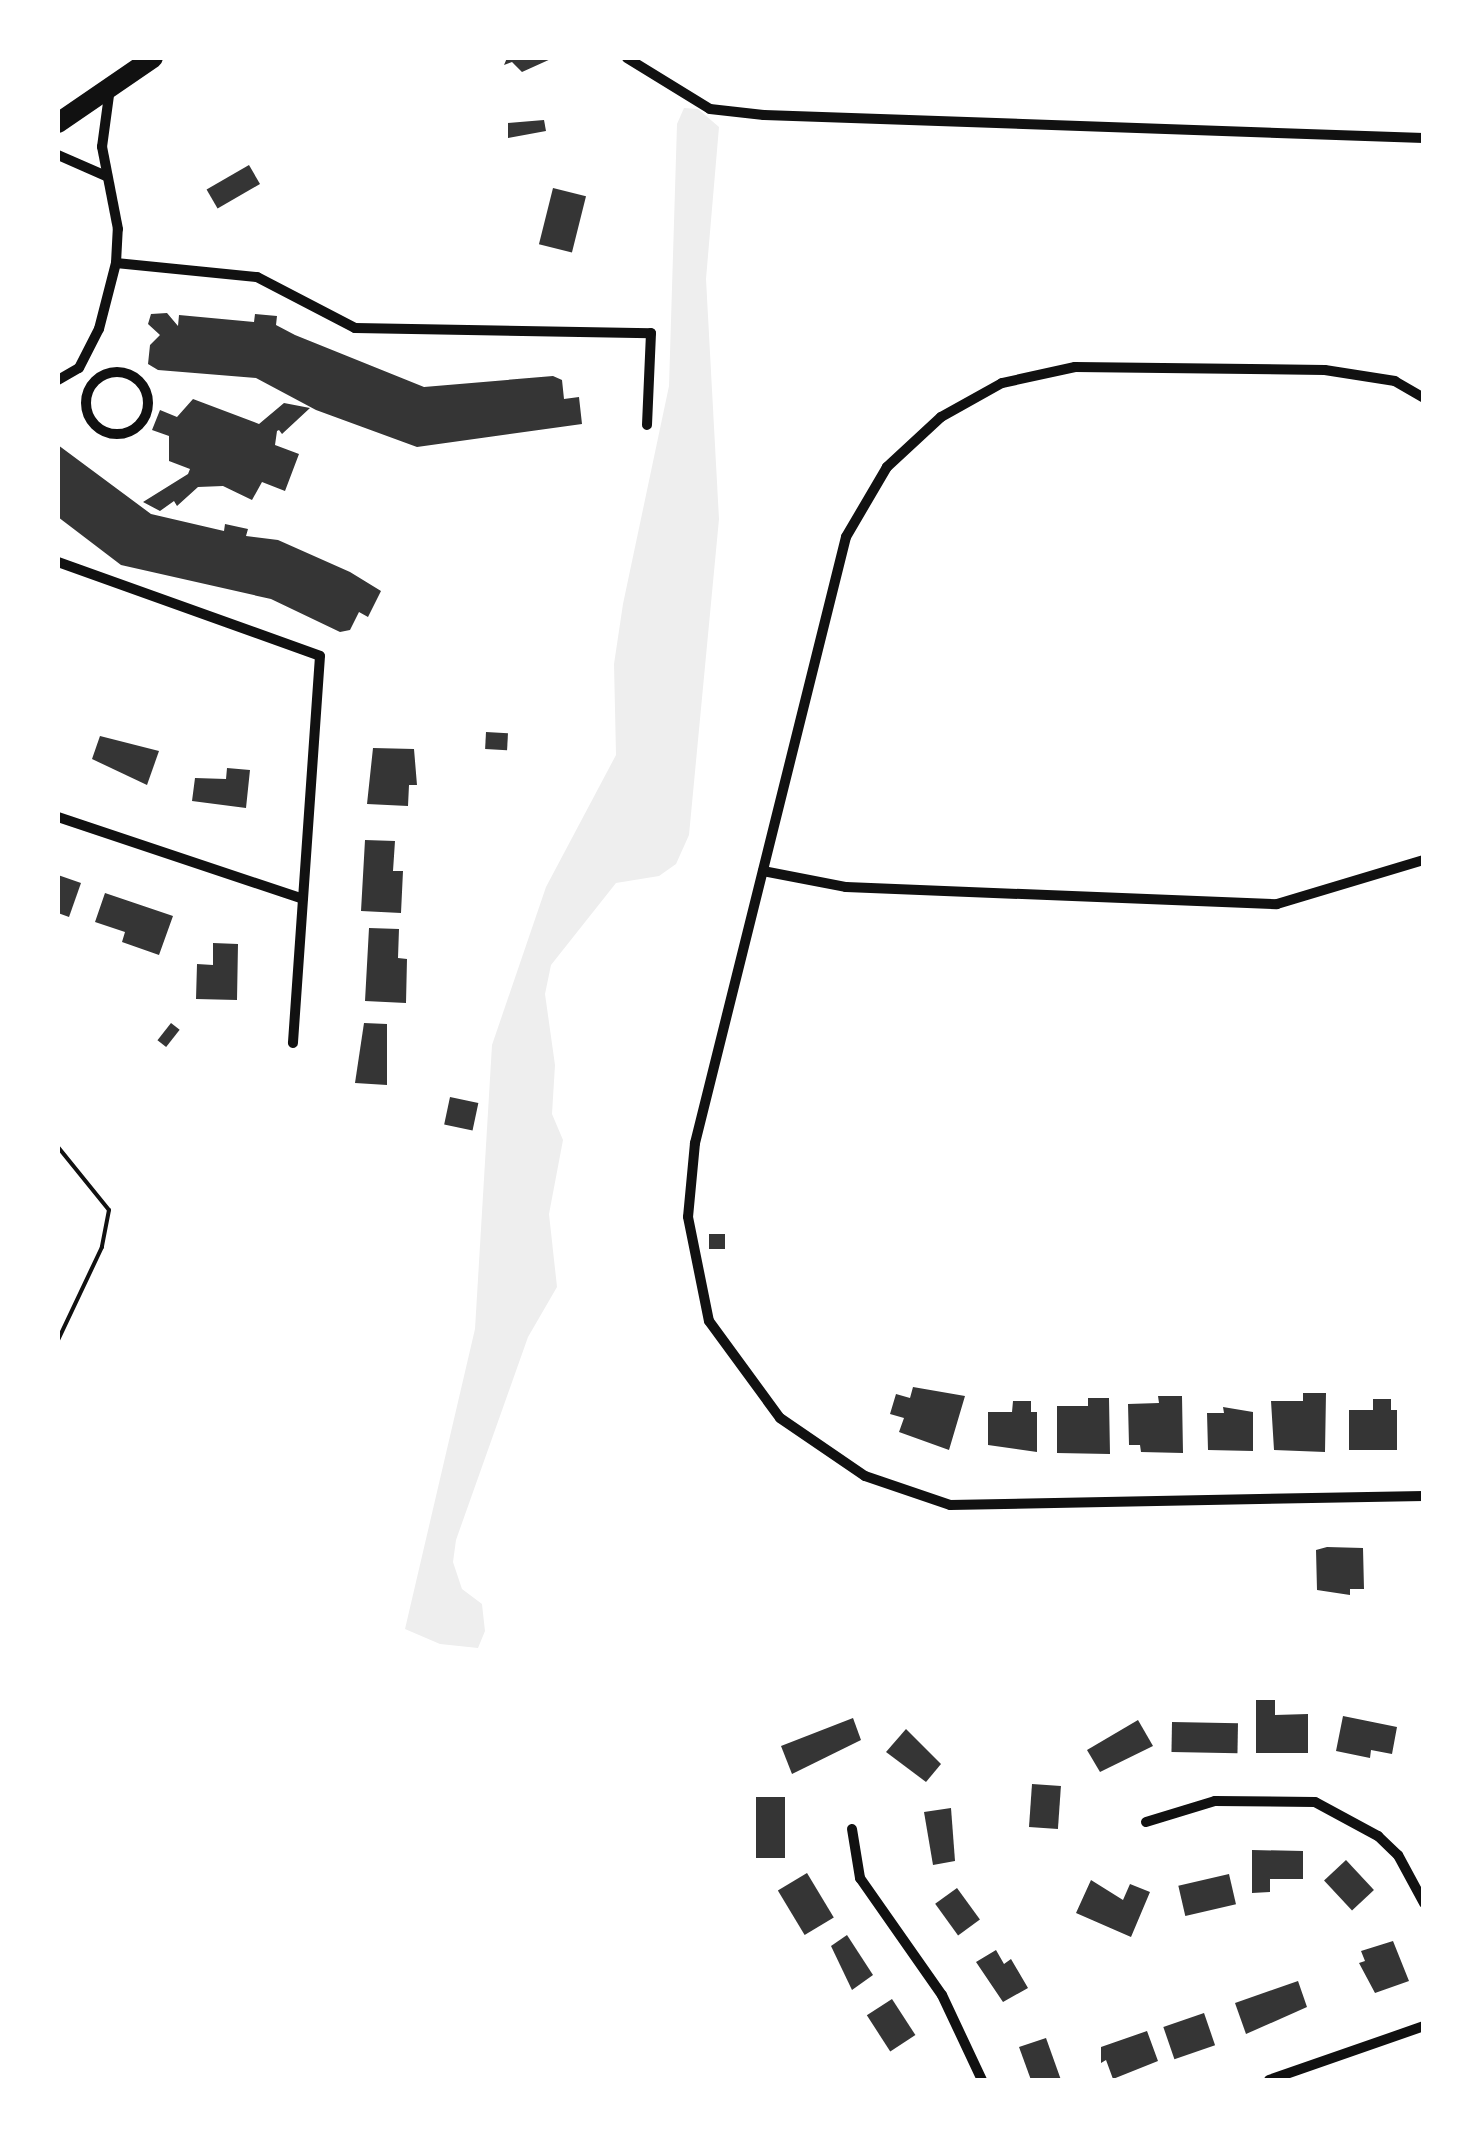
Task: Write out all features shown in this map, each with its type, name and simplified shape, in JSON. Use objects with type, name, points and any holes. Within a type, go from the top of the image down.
[{"type":"main road","points":[[58,123],[153,58]]},
{"type":"street","points":[[627,58],[710,109],[764,115],[1424,138]]},
{"type":"street","points":[[58,380],[79,368],[99,330],[116,263],[118,228],[102,147],[110,88]]},
{"type":"street","points":[[58,154],[106,176]]},
{"type":"street","points":[[116,263],[258,277],[355,328],[650,333],[647,426]]},
{"type":"street","points":[[1424,398],[1395,381],[1325,370],[1075,367],[1002,384],[941,417],[886,467],[846,537],[695,1143],[688,1217],[709,1321],[780,1418],[865,1476],[950,1504],[1424,1496]]},
{"type":"street","points":[[79,368],[94,382]]},
{"type":"street","points":[[110,372],[130,374],[145,389],[144,418],[119,434],[100,428],[86,402],[94,382],[110,372]]},
{"type":"street","points":[[58,562],[320,656],[293,1043]]},
{"type":"street","points":[[58,818],[303,899]]},
{"type":"street","points":[[762,871],[846,887],[1277,904],[1424,860]]},
{"type":"street","points":[[1146,1822],[1215,1801],[1315,1802],[1378,1836],[1398,1855],[1424,1903]]},
{"type":"street","points":[[852,1829],[860,1878],[942,1995],[982,2080]]},
{"type":"street","points":[[1268,2080],[1424,2026]]},
{"type":"path","points":[[58,1147],[109,1210],[102,1247],[58,1340]]},
{"type":"shaded area","points":[[684,108],[698,109],[719,127],[706,279],[719,519],[689,835],[676,864],[659,876],[616,883],[551,965],[545,994],[555,1065],[552,1114],[563,1140],[549,1214],[557,1287],[528,1337],[456,1540],[453,1562],[462,1589],[482,1604],[485,1631],[478,1648],[440,1644],[405,1629],[475,1329],[492,1045],[546,887],[616,755],[614,664],[669,386],[677,124]]},
{"type":"building","points":[[507,58],[553,58],[522,72],[512,62],[504,65]]},
{"type":"building","points":[[544,120],[546,131],[508,138],[508,123]]},
{"type":"building","points":[[249,165],[260,184],[218,209],[207,190]]},
{"type":"building","points":[[553,188],[586,196],[572,253],[539,244]]},
{"type":"building","points":[[167,313],[178,326],[179,315],[254,322],[255,314],[277,316],[276,325],[295,335],[424,387],[553,376],[562,380],[564,399],[579,397],[582,424],[417,447],[316,410],[256,378],[158,370],[148,364],[150,345],[160,335],[148,324],[151,314]]},
{"type":"building","points":[[193,399],[259,424],[284,403],[310,408],[282,434],[277,431],[275,445],[299,454],[285,491],[262,482],[252,500],[223,486],[198,487],[177,506],[174,501],[160,511],[143,502],[188,474],[190,469],[169,461],[169,436],[152,430],[160,410],[177,417]]},
{"type":"building","points":[[58,445],[151,514],[224,531],[225,524],[248,529],[246,536],[278,540],[350,572],[381,591],[368,617],[359,612],[350,630],[340,632],[271,599],[121,565],[58,517]]},
{"type":"building","points":[[486,732],[508,733],[507,750],[485,749]]},
{"type":"building","points":[[100,736],[159,751],[147,785],[92,759]]},
{"type":"building","points":[[373,748],[414,749],[417,785],[409,785],[408,806],[367,804]]},
{"type":"building","points":[[227,768],[250,770],[246,808],[192,801],[195,778],[226,779]]},
{"type":"building","points":[[365,840],[395,841],[393,871],[403,871],[401,913],[361,911]]},
{"type":"building","points":[[58,875],[81,883],[69,917],[58,913]]},
{"type":"building","points":[[105,893],[173,916],[159,955],[122,942],[125,932],[95,922]]},
{"type":"building","points":[[369,928],[399,929],[398,958],[407,959],[406,1003],[365,1001]]},
{"type":"building","points":[[213,943],[238,944],[237,1000],[196,999],[197,964],[213,965]]},
{"type":"building","points":[[171,1023],[180,1030],[166,1047],[157,1040]]},
{"type":"building","points":[[364,1023],[387,1024],[387,1085],[355,1083]]},
{"type":"building","points":[[450,1097],[478,1103],[473,1130],[444,1124]]},
{"type":"building","points":[[709,1234],[725,1234],[725,1249],[709,1249]]},
{"type":"building","points":[[913,1387],[965,1396],[949,1450],[899,1432],[904,1418],[890,1414],[896,1394],[910,1398]]},
{"type":"building","points":[[1303,1393],[1326,1393],[1325,1452],[1274,1450],[1271,1401],[1303,1401]]},
{"type":"building","points":[[1158,1396],[1182,1396],[1183,1453],[1141,1452],[1140,1445],[1129,1445],[1128,1404],[1159,1403]]},
{"type":"building","points":[[1088,1398],[1109,1398],[1110,1454],[1057,1453],[1057,1406],[1088,1406]]},
{"type":"building","points":[[1373,1399],[1391,1399],[1391,1410],[1397,1410],[1397,1450],[1349,1450],[1349,1410],[1373,1410]]},
{"type":"building","points":[[1013,1401],[1031,1401],[1031,1412],[1037,1412],[1037,1452],[988,1445],[988,1412],[1012,1412]]},
{"type":"building","points":[[1223,1407],[1253,1412],[1253,1451],[1208,1450],[1207,1413],[1224,1413]]},
{"type":"building","points":[[1363,1548],[1364,1589],[1350,1589],[1350,1595],[1317,1590],[1316,1550]]},
{"type":"building","points":[[1256,1700],[1275,1700],[1275,1715],[1308,1714],[1308,1753],[1256,1753]]},
{"type":"building","points":[[1343,1716],[1397,1727],[1392,1754],[1371,1750],[1370,1758],[1336,1751]]},
{"type":"building","points":[[853,1718],[861,1740],[792,1774],[781,1746]]},
{"type":"building","points":[[1138,1720],[1153,1746],[1100,1772],[1087,1750]]},
{"type":"building","points":[[1172,1722],[1238,1723],[1237,1753],[1171,1752]]},
{"type":"building","points":[[906,1729],[941,1764],[926,1782],[886,1752]]},
{"type":"building","points":[[1032,1784],[1061,1786],[1058,1829],[1029,1827]]},
{"type":"building","points":[[756,1797],[785,1797],[785,1858],[756,1858]]},
{"type":"building","points":[[951,1808],[955,1861],[933,1865],[924,1812]]},
{"type":"building","points":[[1252,1850],[1303,1851],[1303,1879],[1270,1879],[1270,1892],[1252,1893]]},
{"type":"building","points":[[1346,1860],[1374,1890],[1352,1910],[1324,1880]]},
{"type":"building","points":[[807,1873],[834,1918],[805,1935],[778,1891]]},
{"type":"building","points":[[1229,1874],[1236,1904],[1185,1916],[1178,1886]]},
{"type":"building","points":[[1091,1880],[1123,1900],[1130,1884],[1150,1892],[1131,1937],[1076,1913]]},
{"type":"building","points":[[957,1888],[980,1920],[958,1935],[935,1904]]},
{"type":"building","points":[[847,1935],[873,1975],[852,1990],[831,1946]]},
{"type":"building","points":[[1393,1941],[1409,1981],[1375,1993],[1359,1963],[1365,1961],[1361,1951]]},
{"type":"building","points":[[996,1950],[1004,1964],[1011,1959],[1028,1988],[1003,2002],[976,1962]]},
{"type":"building","points":[[1298,1981],[1307,2007],[1246,2034],[1235,2003]]},
{"type":"building","points":[[892,1999],[915,2035],[890,2051],[867,2015]]},
{"type":"building","points":[[1204,2013],[1215,2045],[1174,2059],[1163,2027]]},
{"type":"building","points":[[1147,2031],[1158,2061],[1113,2079],[1106,2060],[1101,2063],[1101,2047]]},
{"type":"building","points":[[1046,2038],[1061,2080],[1031,2080],[1019,2047]]}]
